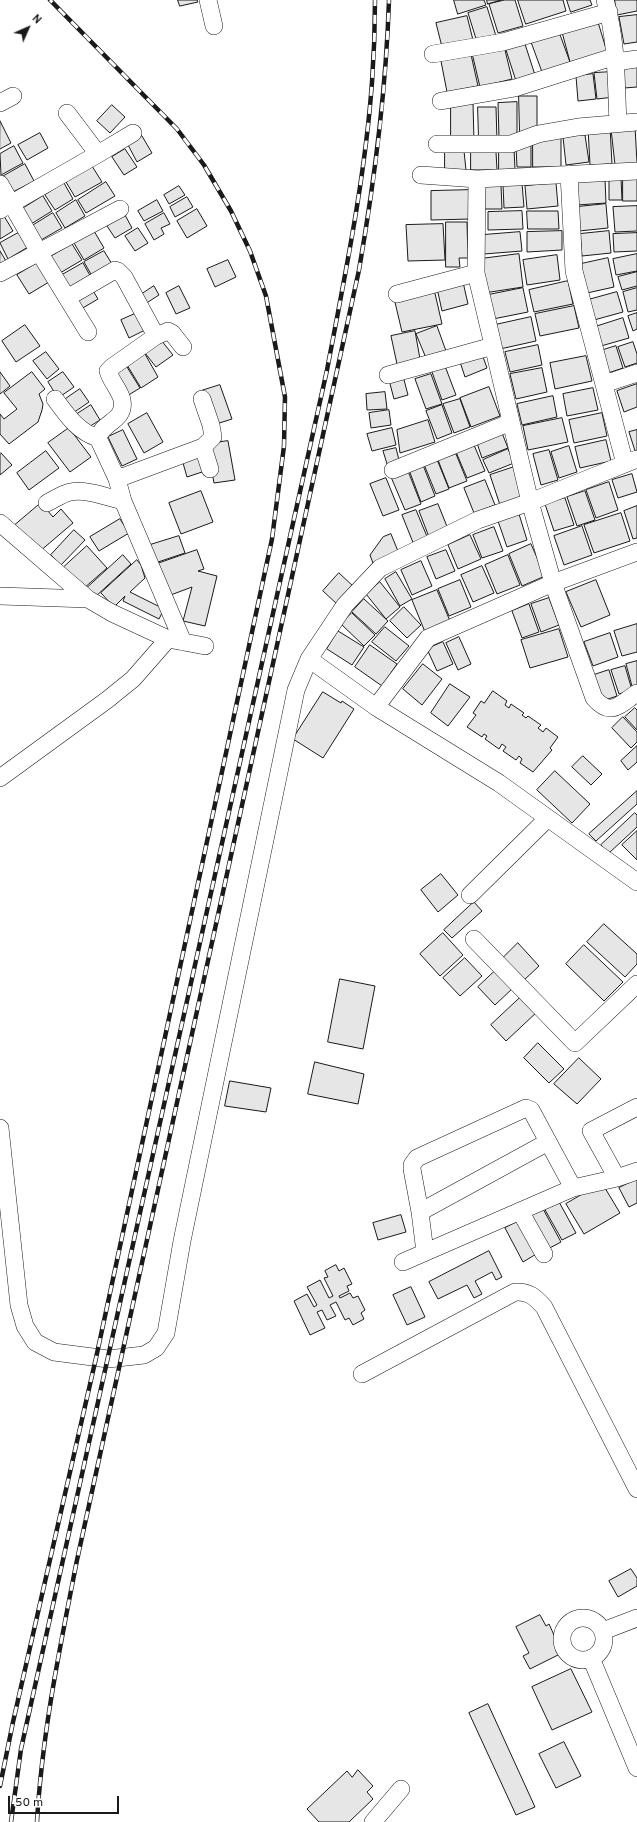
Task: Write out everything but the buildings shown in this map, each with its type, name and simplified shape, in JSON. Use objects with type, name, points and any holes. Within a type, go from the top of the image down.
[{"type":"street","points":[[208,0],[214,26]]},
{"type":"street","points":[[433,54],[503,42],[607,6],[616,59],[618,123]]},
{"type":"street","points":[[441,101],[515,88],[616,59],[637,59]]},
{"type":"street","points":[[67,113],[98,154]]},
{"type":"street","points":[[437,144],[511,144],[545,133],[578,127],[637,122]]},
{"type":"street","points":[[5,207],[133,133]]},
{"type":"street","points":[[421,175],[477,179],[637,171]]},
{"type":"street","points":[[0,1128],[19,1305],[25,1326],[35,1342],[54,1352],[108,1359],[144,1355],[156,1348],[166,1333],[182,1241],[296,690],[309,659],[345,604],[380,568],[478,520],[530,502],[631,462],[604,384],[574,271],[569,174]]},
{"type":"street","points":[[477,179],[476,273],[530,502],[553,583],[594,698],[600,705],[607,709],[614,708],[637,693]]},
{"type":"street","points":[[0,184],[5,207],[39,252],[88,332]]},
{"type":"street","points":[[0,273],[120,209]]},
{"type":"street","points":[[68,298],[115,270],[118,271],[124,277],[156,336]]},
{"type":"street","points":[[397,294],[476,273]]},
{"type":"street","points":[[98,438],[103,427],[119,417],[123,407],[121,398],[108,371],[156,336],[168,331],[183,347]]},
{"type":"street","points":[[388,375],[493,346]]},
{"type":"street","points":[[604,384],[637,373]]},
{"type":"street","points":[[55,399],[69,418],[92,436],[98,438],[117,480],[123,501],[176,641]]},
{"type":"street","points":[[117,480],[203,447],[213,437],[211,425],[202,399]]},
{"type":"street","points":[[393,470],[511,422]]},
{"type":"street","points":[[203,447],[210,469]]},
{"type":"street","points":[[47,504],[62,495],[72,492],[82,492],[123,501]]},
{"type":"street","points":[[0,523],[88,599],[112,612],[176,641],[205,646]]},
{"type":"street","points":[[376,707],[428,638],[553,583],[637,552]]},
{"type":"street","points":[[0,596],[88,599]]},
{"type":"street","points":[[0,778],[107,700],[176,641]]},
{"type":"street","points":[[309,659],[376,707],[499,783],[637,882]]},
{"type":"street","points":[[470,895],[548,818]]},
{"type":"street","points":[[474,939],[575,1043],[637,984]]},
{"type":"street","points":[[617,1178],[592,1131],[637,1107]]},
{"type":"street","points":[[425,1252],[412,1165],[417,1158],[526,1108],[531,1110],[573,1188]]},
{"type":"street","points":[[420,1212],[548,1142]]},
{"type":"street","points":[[403,1262],[573,1188],[617,1178],[637,1171]]},
{"type":"street","points":[[520,1211],[544,1254]]},
{"type":"street","points":[[362,1374],[515,1292],[524,1291],[535,1297],[544,1307],[631,1464],[637,1489]]},
{"type":"street","points":[[603,1632],[637,1618]]},
{"type":"street","points":[[588,1619],[599,1626],[603,1632],[604,1644],[601,1650],[591,1658],[579,1659],[568,1652],[563,1640],[566,1628],[576,1620],[588,1619]]},
{"type":"street","points":[[591,1658],[636,1764]]},
{"type":"street","points":[[373,1822],[401,1789]]},
{"type":"railway","points":[[0,1786],[13,1722],[96,1358],[272,539],[284,446],[285,397],[266,296],[250,251],[231,211],[204,165],[177,129],[50,0]]},
{"type":"railway","points":[[11,1822],[21,1749],[327,370],[354,227],[365,155],[373,72],[375,0]]},
{"type":"railway","points":[[37,1822],[39,1789],[47,1723],[77,1560],[359,270],[379,135],[388,35],[389,0]]}]
